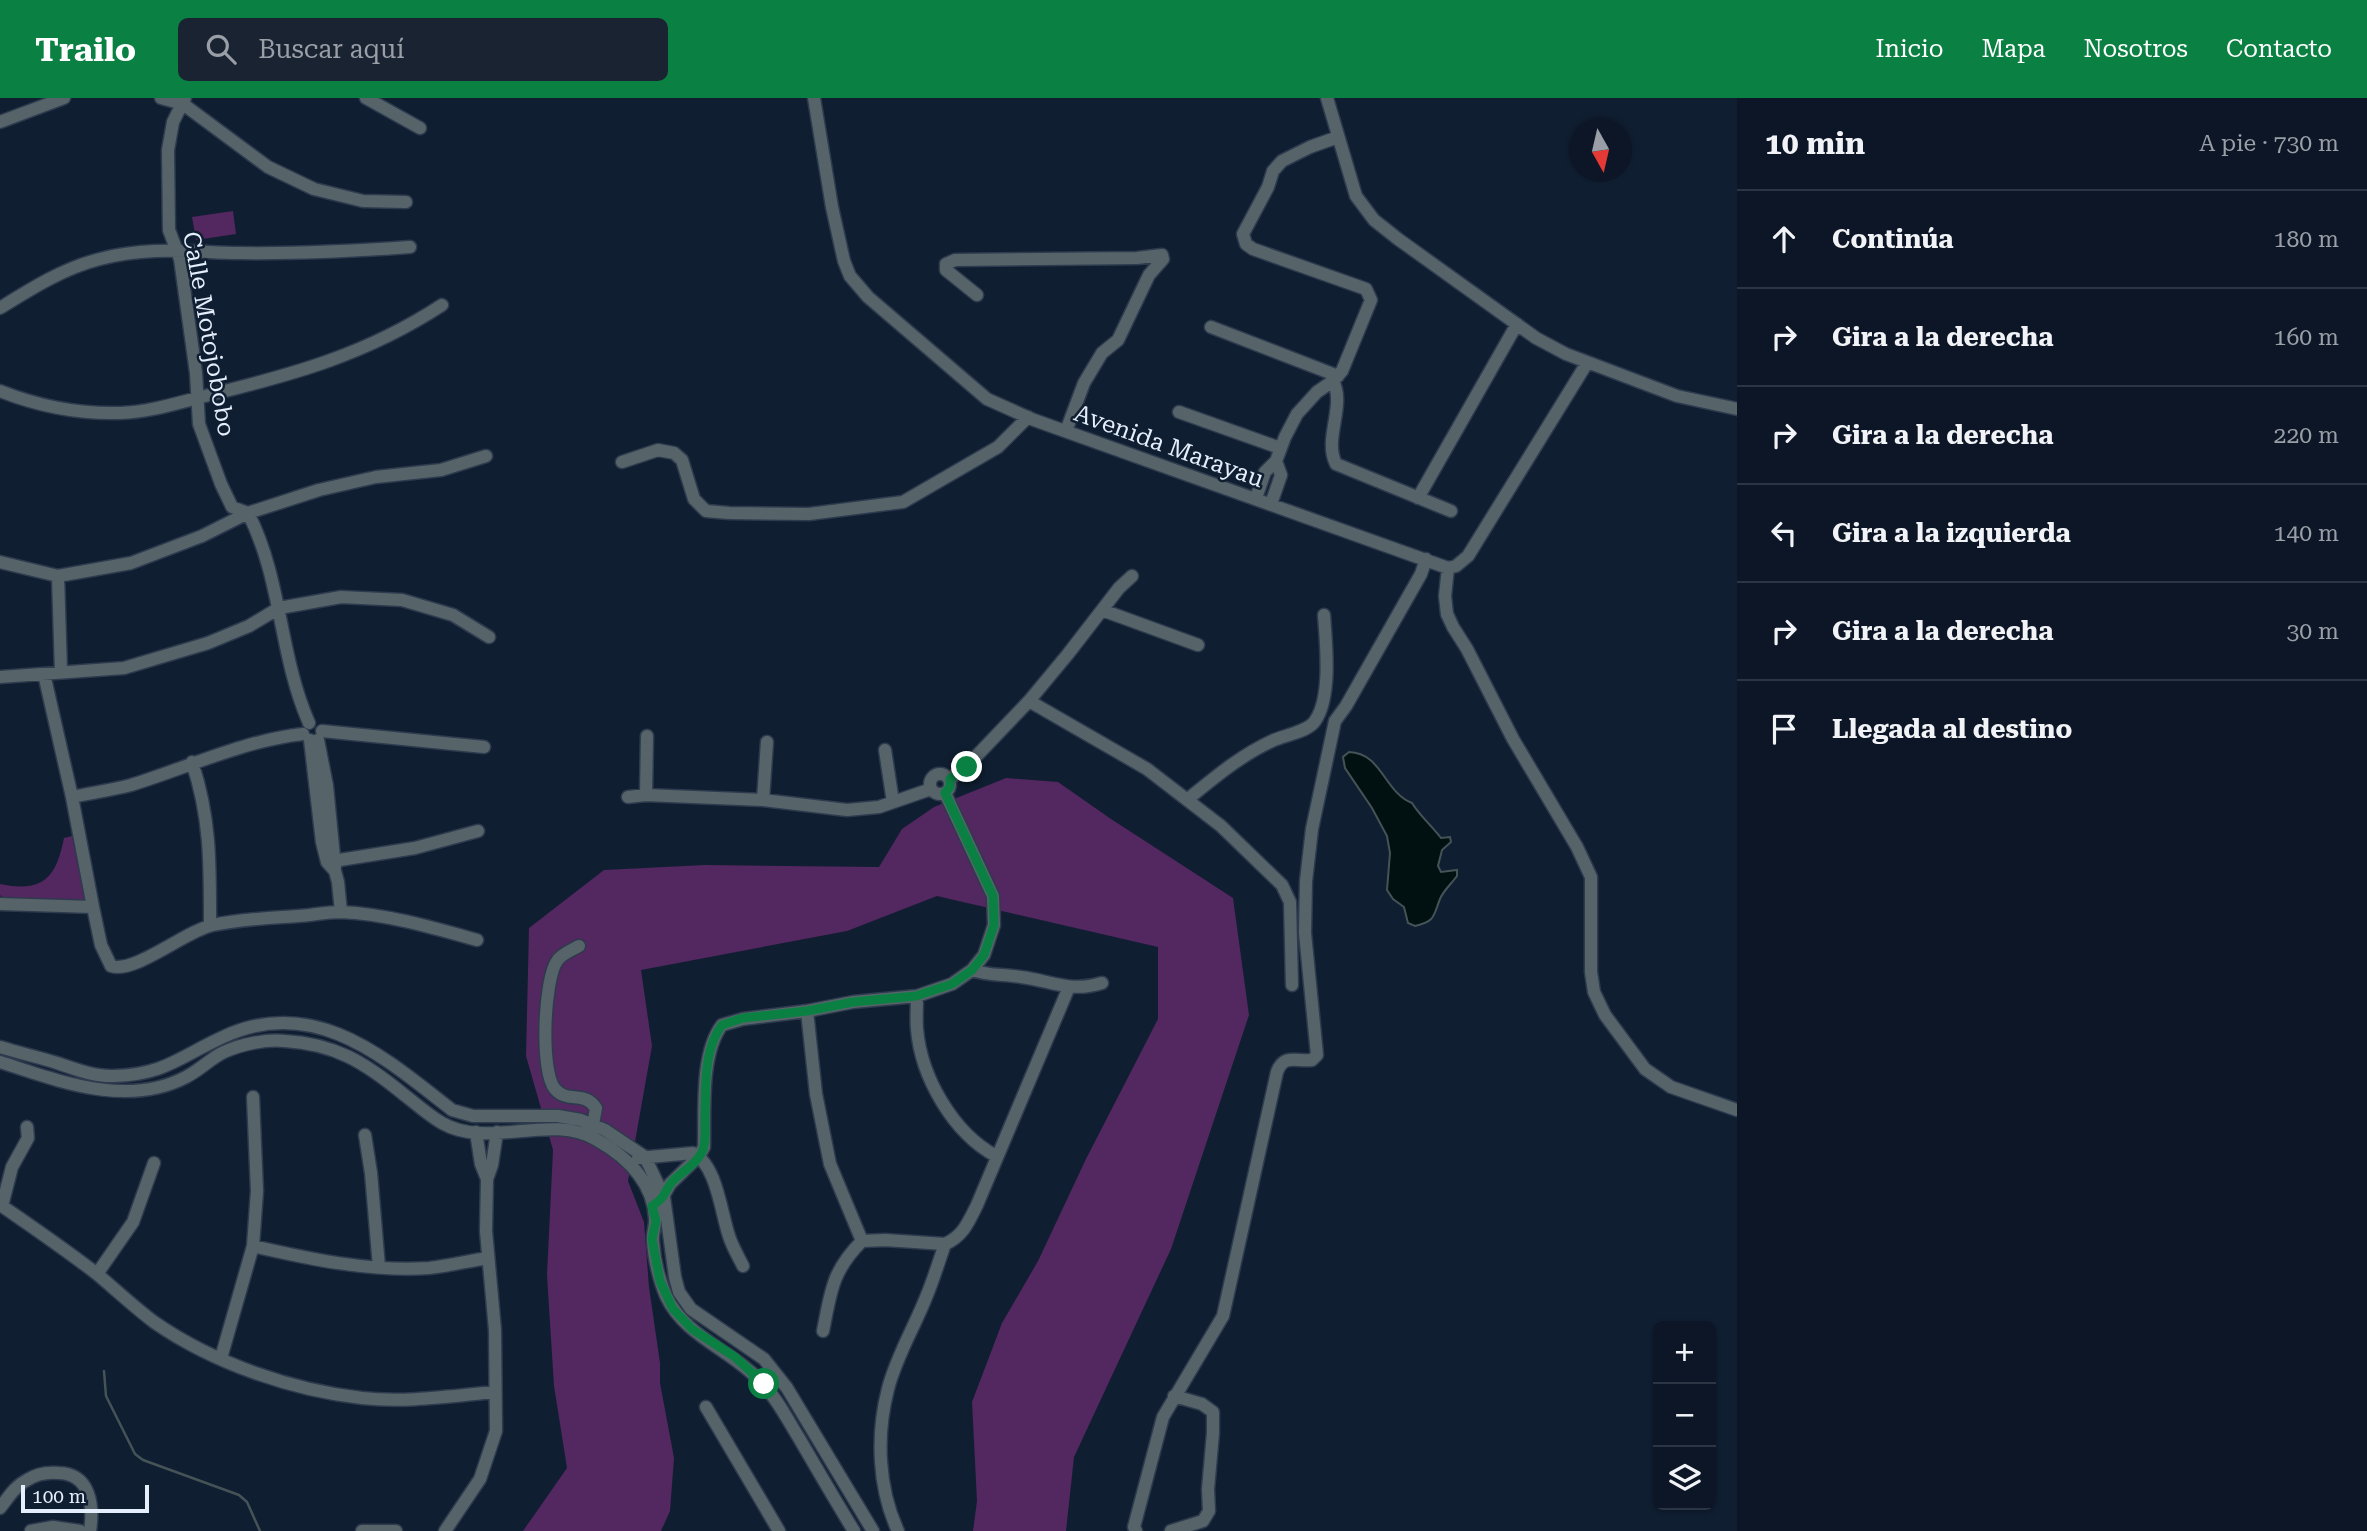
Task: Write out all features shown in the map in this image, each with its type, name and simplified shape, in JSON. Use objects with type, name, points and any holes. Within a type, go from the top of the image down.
[{"type":"street","points":[[0,122],[64,98]]},
{"type":"street","points":[[161,98],[184,101],[248,154],[294,180],[338,196],[363,201],[406,202]]},
{"type":"street","points":[[366,98],[420,128]]},
{"type":"street","name":"Avenida Marayau","points":[[814,98],[831,207],[850,276],[868,297],[987,399],[1066,431],[1448,568]]},
{"type":"street","points":[[1327,98],[1356,195],[1374,220],[1536,338],[1587,363],[1677,396],[1737,409]]},
{"type":"street","name":"Calle Motojobobo","points":[[184,101],[173,122],[168,150],[169,230],[180,259],[193,351],[199,424],[232,507],[248,513],[268,565],[285,645],[300,702],[312,733],[322,842],[338,882],[341,912]]},
{"type":"street","points":[[1338,137],[1282,161],[1273,172],[1243,234],[1246,244],[1253,249],[1366,289],[1371,300],[1336,379],[1332,453],[1336,464],[1451,511]]},
{"type":"street","points":[[0,308],[72,268],[132,253],[176,249],[249,253],[345,252],[410,247]]},
{"type":"street","points":[[977,295],[946,270],[946,264],[956,260],[1137,258],[1162,255],[1163,260],[1149,275],[1118,340],[1102,353],[1084,383],[1066,431]]},
{"type":"street","points":[[0,391],[46,406],[121,413],[165,407],[292,374],[358,351],[405,329],[442,305]]},
{"type":"street","points":[[1418,498],[1517,324]]},
{"type":"street","points":[[1211,327],[1336,379]]},
{"type":"street","points":[[1587,363],[1468,556],[1456,566],[1448,568],[1447,614],[1513,739],[1577,847],[1591,877],[1591,972],[1594,992],[1605,1015],[1645,1069],[1671,1087],[1737,1110]]},
{"type":"street","points":[[1256,498],[1265,472],[1278,455],[1297,414],[1317,392],[1336,379]]},
{"type":"street","points":[[1179,412],[1278,455]]},
{"type":"street","points":[[622,462],[658,450],[674,453],[682,460],[694,499],[706,511],[808,514],[902,502],[998,447],[1028,417]]},
{"type":"street","points":[[1271,504],[1281,475],[1278,455]]},
{"type":"street","points":[[0,562],[58,576],[131,563],[202,536],[248,513],[319,491],[376,477],[441,470],[486,456]]},
{"type":"street","points":[[1136,1531],[1134,1527],[1163,1417],[1223,1316],[1268,1121],[1272,1090],[1280,1065],[1294,1058],[1312,1060],[1317,1055],[1305,933],[1306,881],[1312,830],[1335,721],[1421,574],[1426,559]]},
{"type":"street","points":[[58,576],[61,672]]},
{"type":"street","points":[[950,779],[967,767],[1028,701],[1132,576]]},
{"type":"street","points":[[0,677],[124,668],[208,643],[249,626],[279,608],[341,597],[401,600],[453,615],[489,637]]},
{"type":"street","points":[[1102,610],[1198,645]]},
{"type":"street","points":[[1188,799],[1228,766],[1270,741],[1313,724],[1321,712],[1324,690],[1324,615]]},
{"type":"street","points":[[44,674],[93,907],[106,957],[111,966],[120,969],[135,964],[161,948],[210,926],[252,919],[341,912],[425,926],[477,940]]},
{"type":"street","points":[[1028,701],[1147,769],[1221,826],[1282,885],[1290,902],[1292,985]]},
{"type":"street","points":[[72,797],[129,785],[192,762],[272,739],[312,733],[484,747]]},
{"type":"street","points":[[646,795],[647,736]]},
{"type":"street","points":[[763,800],[767,742]]},
{"type":"street","points":[[885,750],[893,802]]},
{"type":"street","points":[[192,762],[205,808],[209,852],[210,926]]},
{"type":"street","points":[[943,774],[950,779],[950,787],[945,793],[937,794],[931,789],[930,781],[935,775],[943,774]]},
{"type":"street","points":[[628,797],[646,795],[763,800],[847,810],[879,807],[931,789]]},
{"type":"street","points":[[652,1206],[664,1197],[670,1184],[699,1156],[704,1147],[706,1090],[712,1041],[722,1025],[743,1018],[916,996],[952,984],[972,970],[984,955],[994,925],[993,896],[945,793]]},
{"type":"street","points":[[333,864],[415,848],[478,831]]},
{"type":"street","points":[[0,904],[93,907]]},
{"type":"street","points":[[579,946],[558,958],[552,970],[547,1010],[547,1052],[552,1086],[571,1098],[581,1097],[591,1101],[596,1108],[593,1125]]},
{"type":"street","points":[[972,970],[981,974],[1023,977],[1069,987],[1084,988],[1102,983]]},
{"type":"street","points":[[823,1331],[838,1270],[862,1241],[945,1244],[964,1231],[1069,987]]},
{"type":"street","points":[[916,996],[917,1032],[936,1091],[965,1132],[984,1150],[996,1156]]},
{"type":"street","points":[[807,1011],[816,1094],[830,1164],[862,1241]]},
{"type":"street","points":[[0,1048],[111,1076],[157,1070],[183,1060],[240,1029],[292,1023],[315,1026],[335,1031],[393,1064],[452,1110],[473,1116],[558,1116],[593,1125],[625,1142],[645,1157],[664,1197],[679,1292],[691,1309],[764,1359],[788,1388],[873,1531]]},
{"type":"street","points":[[0,1062],[95,1089],[121,1093],[146,1089],[185,1077],[223,1053],[255,1043],[281,1040],[313,1044],[335,1049],[399,1090],[442,1123],[456,1129],[476,1132],[572,1130],[596,1139],[628,1160],[646,1186],[656,1221],[652,1239],[660,1281],[673,1309],[692,1329],[735,1357],[764,1384],[854,1531]]},
{"type":"street","points":[[383,1079],[393,1064]]},
{"type":"street","points":[[67,1081],[72,1068]]},
{"type":"street","points":[[399,1090],[412,1078]]},
{"type":"street","points":[[221,1358],[253,1246],[257,1191],[253,1097]]},
{"type":"street","points":[[27,1127],[28,1138],[12,1167],[2,1206],[97,1274],[154,1321],[221,1358],[274,1379],[363,1398],[407,1399],[495,1392]]},
{"type":"street","points":[[445,1531],[480,1479],[496,1431],[495,1330],[488,1258],[486,1179],[476,1132]]},
{"type":"street","points":[[486,1179],[492,1165],[497,1132]]},
{"type":"street","points":[[365,1135],[379,1268]]},
{"type":"street","points":[[628,1160],[693,1153],[699,1156],[712,1177],[729,1237],[743,1266]]},
{"type":"street","points":[[97,1274],[133,1222],[154,1163]]},
{"type":"street","points":[[898,1531],[884,1487],[880,1431],[888,1387],[928,1294],[945,1244]]},
{"type":"street","points":[[253,1246],[315,1259],[379,1268],[430,1268],[488,1258]]},
{"type":"street","points":[[1171,1531],[1203,1521],[1209,1511],[1208,1489],[1213,1433],[1213,1412],[1202,1404],[1174,1396]]},
{"type":"street","points":[[706,1407],[779,1531]]},
{"type":"street","points":[[0,1508],[18,1486],[29,1478],[48,1472],[64,1473],[79,1477],[86,1488],[90,1504],[90,1531]]},
{"type":"street","points":[[826,1484],[840,1475]]},
{"type":"street","points":[[30,1531],[53,1527],[80,1531]]},
{"type":"street","points":[[362,1531],[396,1531]]},
{"type":"shaded area","points":[[233,211],[236,234],[196,240],[192,217]]},
{"type":"shaded area","points":[[1349,752],[1369,759],[1395,791],[1412,803],[1441,838],[1450,837],[1451,842],[1442,850],[1438,866],[1441,872],[1457,870],[1457,876],[1441,896],[1433,917],[1427,922],[1415,926],[1408,923],[1404,907],[1393,899],[1387,890],[1390,853],[1387,836],[1345,768],[1343,757]]},
{"type":"shaded area","points":[[1006,778],[1058,782],[1233,898],[1249,1015],[1171,1249],[1074,1457],[1066,1531],[973,1531],[977,1501],[972,1402],[1002,1323],[1038,1261],[1086,1159],[1158,1019],[1158,947],[937,896],[847,931],[641,970],[652,1046],[628,1181],[644,1222],[660,1383],[674,1458],[670,1511],[661,1531],[523,1531],[567,1468],[554,1386],[547,1275],[553,1150],[526,1056],[529,928],[604,870],[705,865],[879,867],[902,829],[934,807]]},
{"type":"shaded area","points":[[72,836],[86,902],[5,900],[0,895],[0,884],[27,886],[45,879],[57,863],[64,838]]},
{"type":"waterway","points":[[104,1371],[106,1396],[135,1454],[143,1460],[239,1495],[247,1502],[260,1531]]},
{"type":"route","points":[[764,1384],[735,1357],[692,1329],[673,1309],[660,1281],[652,1239],[656,1221],[652,1206],[664,1197],[670,1184],[688,1168],[704,1147],[709,1061],[712,1041],[722,1025],[743,1018],[916,996],[963,978],[984,955],[994,925],[993,896],[945,793],[950,787],[950,779],[967,767]]}]
